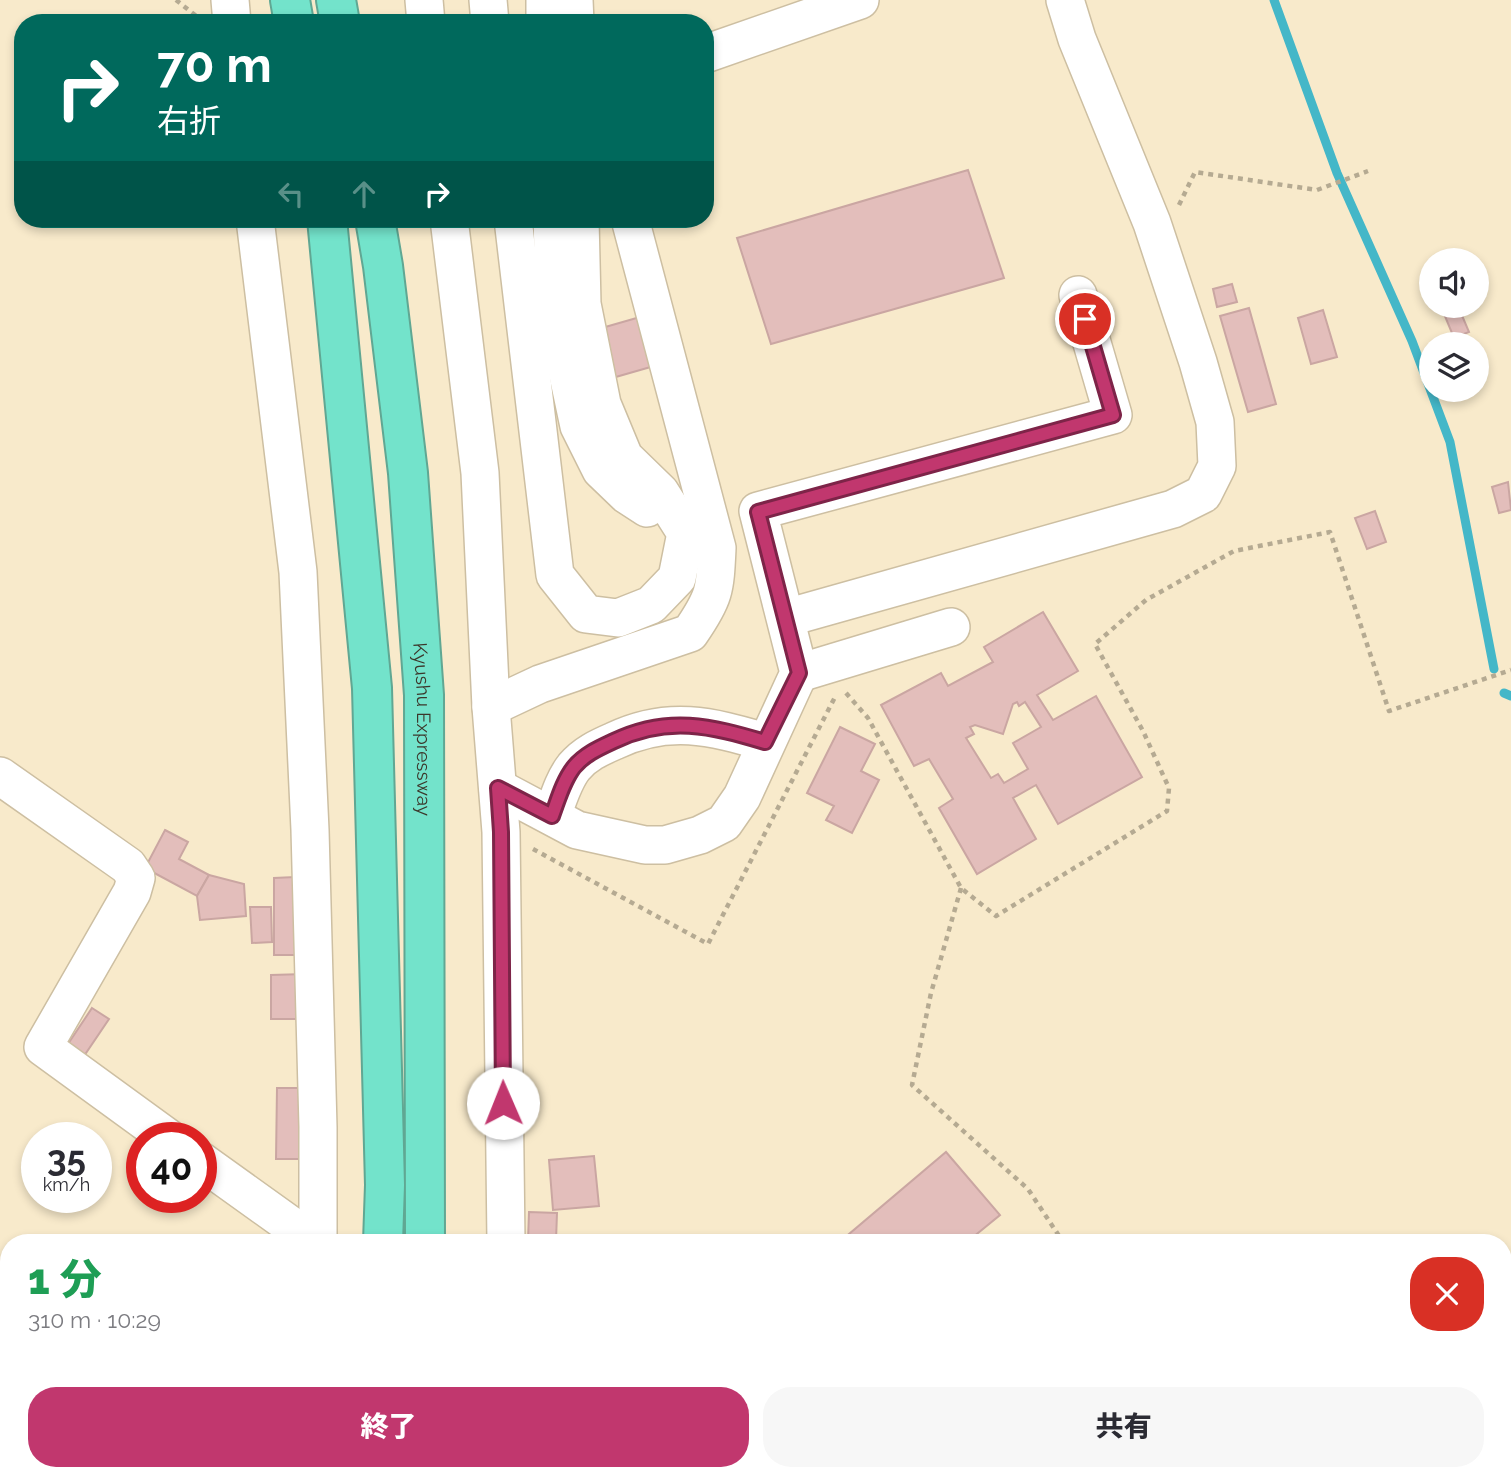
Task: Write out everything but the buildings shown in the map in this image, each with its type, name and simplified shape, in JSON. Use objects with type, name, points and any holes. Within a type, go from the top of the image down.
[{"type":"highway","points":[[328,228],[372,688],[385,1185],[383,1234]]},
{"type":"highway","name":"Kyushu Expressway","points":[[376,228],[383,267],[408,473],[425,695],[425,1234]]},
{"type":"street","points":[[714,51],[860,0]]},
{"type":"street","points":[[786,618],[1173,509],[1203,494],[1217,466],[1215,422],[1153,223],[1077,39],[1065,0]]},
{"type":"street","points":[[256,228],[298,572],[310,830],[318,1127],[316,1234]]},
{"type":"street","points":[[450,228],[480,473],[491,707],[501,832],[506,1234]]},
{"type":"street","points":[[514,228],[555,575],[586,614],[618,618],[651,605],[677,578],[686,533],[660,492],[624,457],[602,404],[582,304],[580,228]]},
{"type":"street","points":[[552,228],[555,314],[579,426],[601,470],[627,495],[686,533]]},
{"type":"street","points":[[491,707],[540,684],[690,632],[705,612],[715,591],[718,548],[632,228]]},
{"type":"street","points":[[498,788],[577,830],[645,845],[665,845],[700,835],[724,822],[742,797],[799,673],[758,512],[1113,415],[1078,295]]},
{"type":"street","points":[[799,673],[951,627]]},
{"type":"street","points":[[552,816],[561,790],[573,768],[590,752],[619,738],[647,729],[678,724],[712,727],[765,742]]},
{"type":"street","points":[[0,776],[128,866],[136,878],[132,892],[43,1047],[146,1122]]},
{"type":"street","points":[[217,1172],[305,1234]]},
{"type":"path","points":[[176,0],[194,14]]},
{"type":"path","points":[[1153,223],[1179,206],[1195,172],[1317,190],[1368,171]]},
{"type":"path","points":[[501,832],[708,944],[841,687],[868,718],[961,888],[996,916],[1167,811],[1169,788],[1143,731],[1095,644],[1146,600],[1234,551],[1330,532],[1389,711],[1511,670]]},
{"type":"path","points":[[961,888],[931,993],[912,1085],[1028,1189],[1058,1234]]},
{"type":"waterway","points":[[1274,0],[1337,173],[1412,341],[1450,442],[1494,669]]},
{"type":"waterway","points":[[1504,693],[1511,696]]},
{"type":"route","points":[[503,1103],[501,832],[498,788],[552,816],[561,790],[573,768],[590,752],[619,738],[647,729],[678,724],[712,727],[765,742],[799,673],[758,512],[1113,415],[1085,319]]}]
